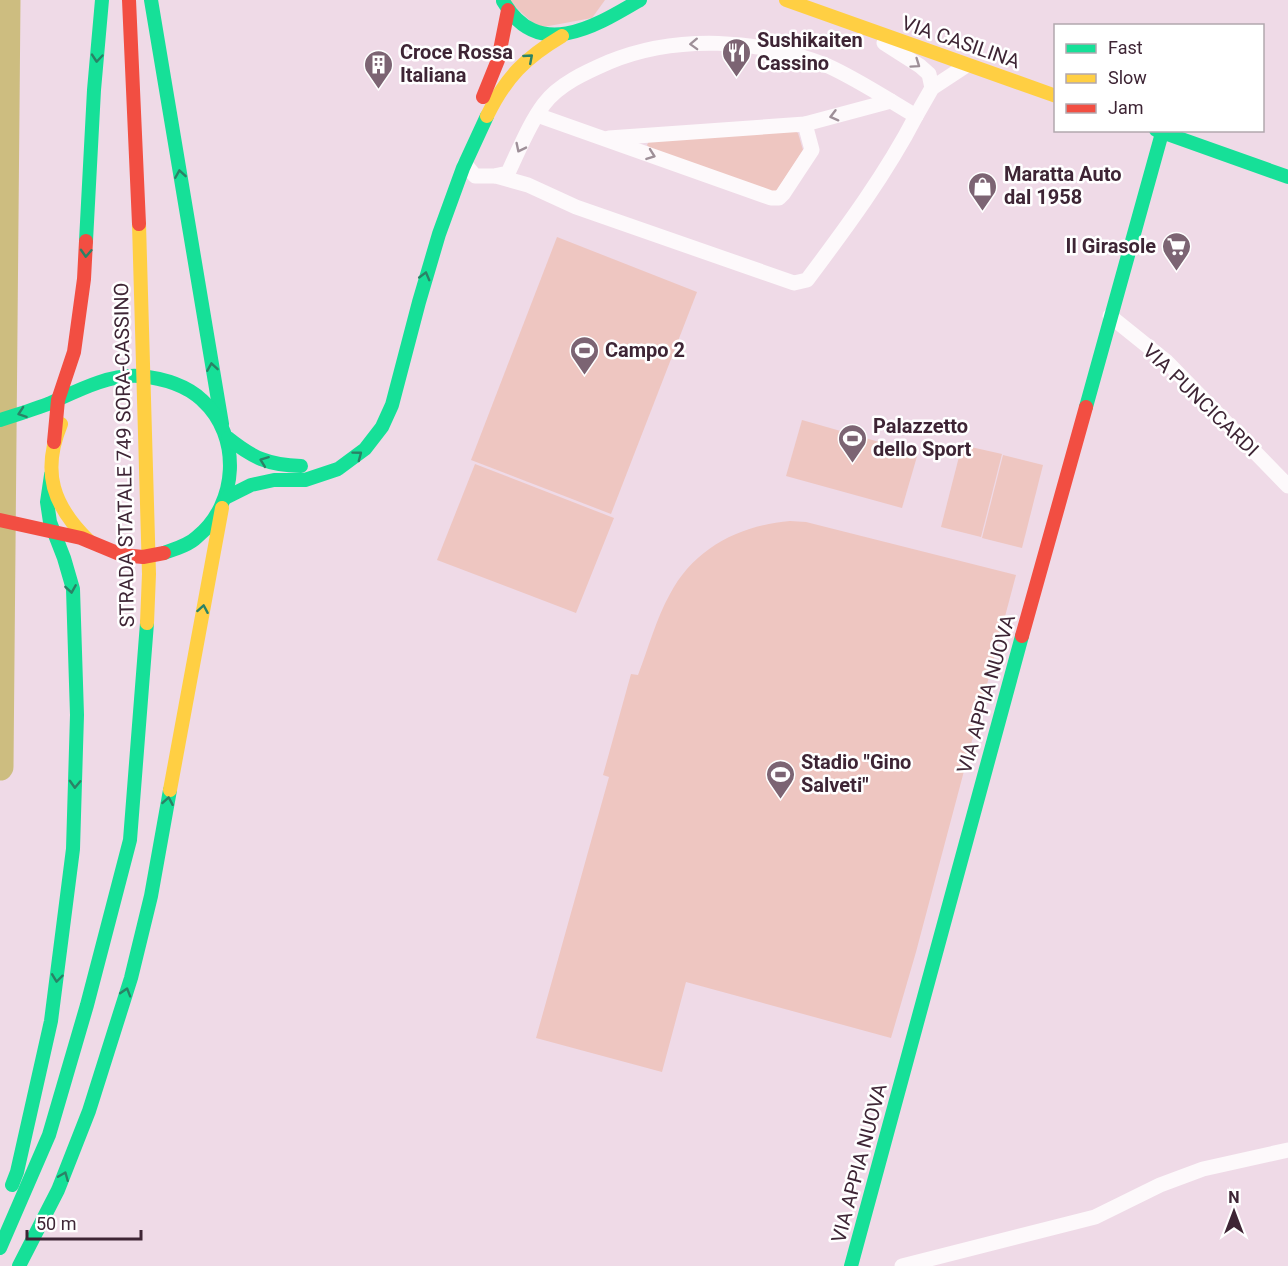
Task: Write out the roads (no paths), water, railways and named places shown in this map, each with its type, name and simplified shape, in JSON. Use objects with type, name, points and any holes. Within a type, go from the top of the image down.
[{"type":"main road","points":[[4,1203],[17,1172],[51,1021],[73,849],[77,715],[73,589],[50,522],[47,502],[58,400],[74,352],[84,279],[94,90],[102,0]]},
{"type":"main road","name":"STRADA STATALE 749 SORA-CASSINO","points":[[0,1248],[49,1135],[87,1005],[130,840],[144,674],[149,574],[141,264],[129,0]]},
{"type":"main road","points":[[151,0],[222,424]]},
{"type":"main road","points":[[597,24],[612,9],[616,0]]},
{"type":"main road","points":[[506,5],[523,25],[541,34],[562,36],[580,33],[640,0]]},
{"type":"main road","name":"VIA CASILINA","points":[[786,0],[1054,95]]},
{"type":"main road","points":[[0,520],[89,541],[112,552],[138,557],[163,554],[186,545],[207,529],[224,503],[251,485],[274,480],[305,480],[338,469],[365,449],[382,427],[392,405],[428,264],[497,84],[506,5]]},
{"type":"main road","points":[[420,249],[453,159],[497,84],[534,52],[562,36]]},
{"type":"main road","points":[[1159,132],[1288,177]]},
{"type":"main road","name":"VIA APPIA NUOVA","points":[[851,1266],[1159,132]]},
{"type":"main road","points":[[228,438],[251,457],[277,466],[308,466],[333,458],[357,440],[371,421],[380,401],[411,282]]},
{"type":"main road","points":[[0,420],[58,400],[94,383],[138,376],[163,378],[187,388],[207,404],[222,424],[228,438],[232,458],[231,477],[224,503],[151,896],[131,978],[89,1111],[58,1190],[19,1266]]},
{"type":"main road","points":[[54,442],[60,426],[82,398],[112,380]]},
{"type":"main road","points":[[51,475],[57,500],[70,523],[89,541]]},
{"type":"street","points":[[856,25],[920,66],[929,74],[932,88]]},
{"type":"street","points":[[465,164],[475,176],[508,173],[545,102],[565,85],[591,70],[653,48],[688,45],[751,46],[796,56],[830,67],[916,116]]},
{"type":"street","points":[[494,176],[528,185],[576,207],[794,283],[807,280],[902,142],[932,88],[966,65]]},
{"type":"street","points":[[602,138],[805,124],[891,101]]},
{"type":"street","points":[[537,115],[771,198],[779,198],[812,150],[805,124]]},
{"type":"street","name":"VIA PUNCICARDI","points":[[1110,316],[1166,361],[1288,486]]},
{"type":"street","points":[[902,1266],[1095,1218],[1160,1185],[1203,1169],[1288,1150]]},
{"type":"waterway","points":[[0,767],[7,0]]},
{"type":"place","name":"Sushikaiten Cassino","points":[[736,78]]},
{"type":"place","name":"Croce Rossa Italiana","points":[[379,90]]},
{"type":"place","name":"Maratta Auto dal 1958","points":[[983,212]]},
{"type":"place","name":"Il Girasole","points":[[1177,272]]},
{"type":"place","name":"Campo 2","points":[[584,376]]},
{"type":"place","name":"Palazzetto dello Sport","points":[[852,464]]},
{"type":"place","name":"Stadio \"Gino Salveti\"","points":[[780,800]]}]
